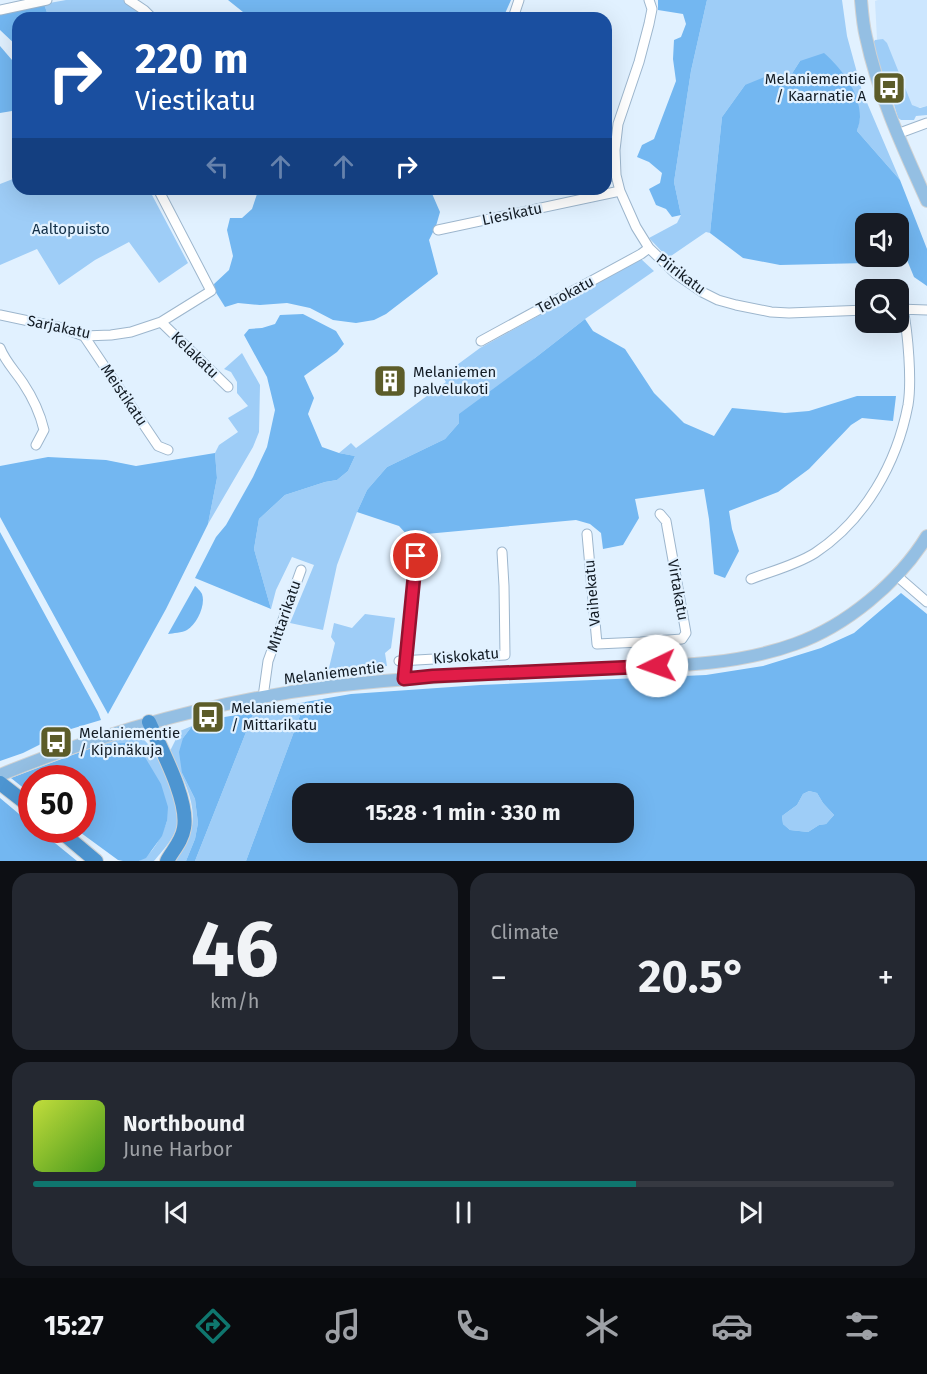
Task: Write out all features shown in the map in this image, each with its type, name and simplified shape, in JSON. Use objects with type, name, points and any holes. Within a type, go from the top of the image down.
[{"type":"highway","points":[[149,722],[176,781],[183,806],[184,828],[177,846],[166,859]]},
{"type":"highway","points":[[0,783],[18,797]]},
{"type":"highway","points":[[74,843],[96,861]]},
{"type":"main road","points":[[861,0],[865,35],[873,64],[897,134],[927,201]]},
{"type":"main road","name":"Melaniementie","points":[[0,775],[149,722],[232,702],[332,686],[433,676],[686,664],[743,659],[795,644],[844,619],[866,604],[897,576],[927,536]]},
{"type":"street","points":[[0,10],[47,0]]},
{"type":"street","points":[[129,0],[146,12]]},
{"type":"street","name":"Piirikatu","points":[[649,0],[652,9],[649,24],[618,124],[616,159],[616,176],[620,191],[628,211],[649,248],[676,274],[718,300],[762,311],[789,314],[855,311]]},
{"type":"street","points":[[897,134],[927,123]]},
{"type":"street","name":"Liesikatu","points":[[612,193],[620,191]]},
{"type":"street","name":"Sarjakatu","points":[[0,315],[62,328],[84,336],[111,335],[131,332],[162,322],[211,291],[161,195]]},
{"type":"street","name":"Liesikatu","points":[[438,230],[601,195]]},
{"type":"street","name":"Tehokatu","points":[[481,341],[649,248]]},
{"type":"street","points":[[909,309],[927,310]]},
{"type":"street","name":"Kelakatu","points":[[162,322],[228,387]]},
{"type":"street","points":[[751,579],[815,553],[841,532],[865,506],[887,470],[900,435],[908,403],[909,369],[906,333]]},
{"type":"street","name":"Meistikatu","points":[[84,336],[158,446],[168,450]]},
{"type":"street","points":[[0,348],[41,415],[44,430],[36,445]]},
{"type":"street","name":"Virtakatu","points":[[641,642],[682,639],[686,633],[666,521],[660,514]]},
{"type":"street","name":"Vaihekatu","points":[[587,534],[597,644],[641,642]]},
{"type":"street","name":"Kiskokatu","points":[[403,661],[505,655],[502,552]]},
{"type":"street","points":[[404,679],[403,661],[416,556]]},
{"type":"street","name":"Mittarikatu","points":[[263,697],[268,661],[300,570]]},
{"type":"street","points":[[897,576],[927,602]]},
{"type":"street","points":[[640,666],[641,642]]},
{"type":"shaded area","points":[[228,0],[511,0],[506,12],[243,12]]},
{"type":"shaded area","points":[[658,0],[707,0],[691,71],[674,182],[681,215],[672,217],[666,209],[656,205],[649,189],[660,183],[662,173],[649,162],[637,157],[642,145],[654,139],[676,81],[673,59],[674,40],[681,37],[686,24],[683,14],[658,10]]},
{"type":"shaded area","points":[[927,0],[927,106],[916,108],[899,103],[877,39],[875,1]]},
{"type":"shaded area","points":[[44,4],[47,12],[12,12]]},
{"type":"shaded area","points":[[12,12],[12,41],[0,30],[0,15]]},
{"type":"shaded area","points":[[0,46],[12,60],[12,111],[0,113]]},
{"type":"shaded area","points":[[824,53],[849,82],[859,108],[860,119],[857,131],[900,180],[927,249],[927,286],[914,277],[909,265],[909,213],[855,213],[855,263],[780,265],[743,258],[710,233],[722,117],[745,85],[767,76],[784,86],[800,61]]},
{"type":"shaded area","points":[[257,195],[433,195],[440,212],[429,240],[438,274],[386,314],[374,320],[356,323],[333,320],[310,308],[287,303],[260,305],[238,303],[225,307],[215,291],[214,284],[229,270],[233,256],[227,230],[230,218],[242,218],[252,209]]},
{"type":"shaded area","points":[[303,314],[336,331],[344,344],[337,352],[304,376],[314,398],[308,414],[322,447],[355,456],[348,471],[337,480],[285,495],[259,519],[254,549],[271,609],[195,578],[216,537],[226,525],[253,477],[267,447],[275,410],[267,377],[244,335],[249,329],[275,324],[280,315]]},
{"type":"shaded area","points":[[585,319],[593,331],[625,349],[654,393],[684,423],[714,436],[732,408],[785,413],[809,411],[857,396],[896,396],[893,421],[862,418],[851,425],[809,469],[778,492],[729,511],[739,551],[725,578],[714,574],[704,489],[635,499],[639,518],[623,545],[603,549],[601,533],[590,524],[576,520],[415,535],[410,538],[399,526],[357,512],[367,490],[387,467],[445,439],[459,423],[459,414]]},
{"type":"shaded area","points":[[215,453],[217,478],[208,524],[166,609],[108,714],[0,517],[0,466],[48,457],[106,460],[136,466]]},
{"type":"shaded area","points":[[0,532],[101,720],[71,729],[23,753],[0,761]]},
{"type":"shaded area","points":[[195,586],[203,598],[202,609],[197,619],[187,630],[168,634]]},
{"type":"shaded area","points":[[901,593],[927,614],[927,861],[246,861],[305,702],[351,694],[480,685],[706,675],[763,666],[821,648],[854,633]],"holes":[[[809,791],[817,793],[834,815],[826,824],[819,825],[808,832],[790,830],[783,824],[782,816],[797,805],[803,794]]]},
{"type":"shaded area","points":[[254,712],[195,861],[186,861],[195,839],[198,823],[195,799],[182,773],[179,752],[183,738],[192,726],[207,720]]},
{"type":"shaded area","points":[[136,742],[161,784],[168,807],[167,821],[162,836],[146,858],[139,861],[118,860],[95,843],[96,765],[46,765],[99,745]]},
{"type":"shaded area","points":[[18,775],[18,784],[11,778]]},
{"type":"shaded area","points":[[0,798],[18,813],[18,843],[55,843],[77,861],[0,861]]},
{"type":"green space","points":[[66,0],[123,0],[142,12],[47,12],[44,4]]},
{"type":"green space","points":[[707,0],[842,0],[847,36],[862,91],[900,180],[857,131],[860,118],[800,61],[784,86],[745,85],[722,117],[710,233],[706,232],[668,258],[649,238],[677,223],[681,215],[674,182],[691,71]]},
{"type":"green space","points":[[883,39],[887,43],[912,105],[920,108],[927,106],[927,115],[916,116],[914,120],[898,118],[887,81],[879,68],[873,43],[875,40]]},
{"type":"green space","name":"Aaltopuisto","points":[[12,179],[12,195],[152,195],[188,263],[159,283],[129,242],[95,260],[59,285],[37,249],[0,265],[0,184]]},
{"type":"green space","points":[[640,258],[654,271],[585,319],[535,358],[459,423],[445,439],[387,467],[367,490],[337,565],[323,630],[290,623],[314,565],[292,557],[276,590],[271,609],[254,549],[259,519],[285,495],[337,480],[348,471],[355,456],[339,453],[351,443],[356,448],[446,382],[442,376],[480,348]]},
{"type":"green space","points":[[242,353],[260,385],[259,432],[253,447],[208,524],[217,478],[215,453],[219,445],[238,432],[228,418],[248,406],[237,393],[237,382],[231,372],[224,369]]},
{"type":"green space","points":[[365,614],[395,618],[391,648],[385,653],[387,666],[328,672],[335,643],[331,637],[334,623],[352,628]]},
{"type":"green space","points":[[305,702],[246,861],[195,861],[254,712]]},
{"type":"green space","points":[[192,726],[183,738],[182,773],[195,799],[198,823],[195,839],[186,861],[172,861],[190,833],[193,812],[184,780],[170,751],[180,731]]},
{"type":"green space","points":[[126,736],[140,738],[149,745],[165,774],[178,806],[179,819],[175,833],[154,861],[139,861],[153,849],[167,821],[99,745]]},
{"type":"green space","points":[[809,791],[817,793],[834,815],[826,824],[819,825],[808,832],[790,830],[783,824],[782,816],[797,805],[803,794]]},
{"type":"place","name":"Melaniementie / Kaarnatie A","points":[[889,88]]},
{"type":"place","name":"Melaniemen palvelukoti","points":[[390,381]]},
{"type":"place","name":"Melaniementie / Mittarikatu","points":[[208,717]]},
{"type":"place","name":"Melaniementie / Kipinäkuja","points":[[56,742]]},
{"type":"route","points":[[416,556],[404,679],[657,666]]}]
